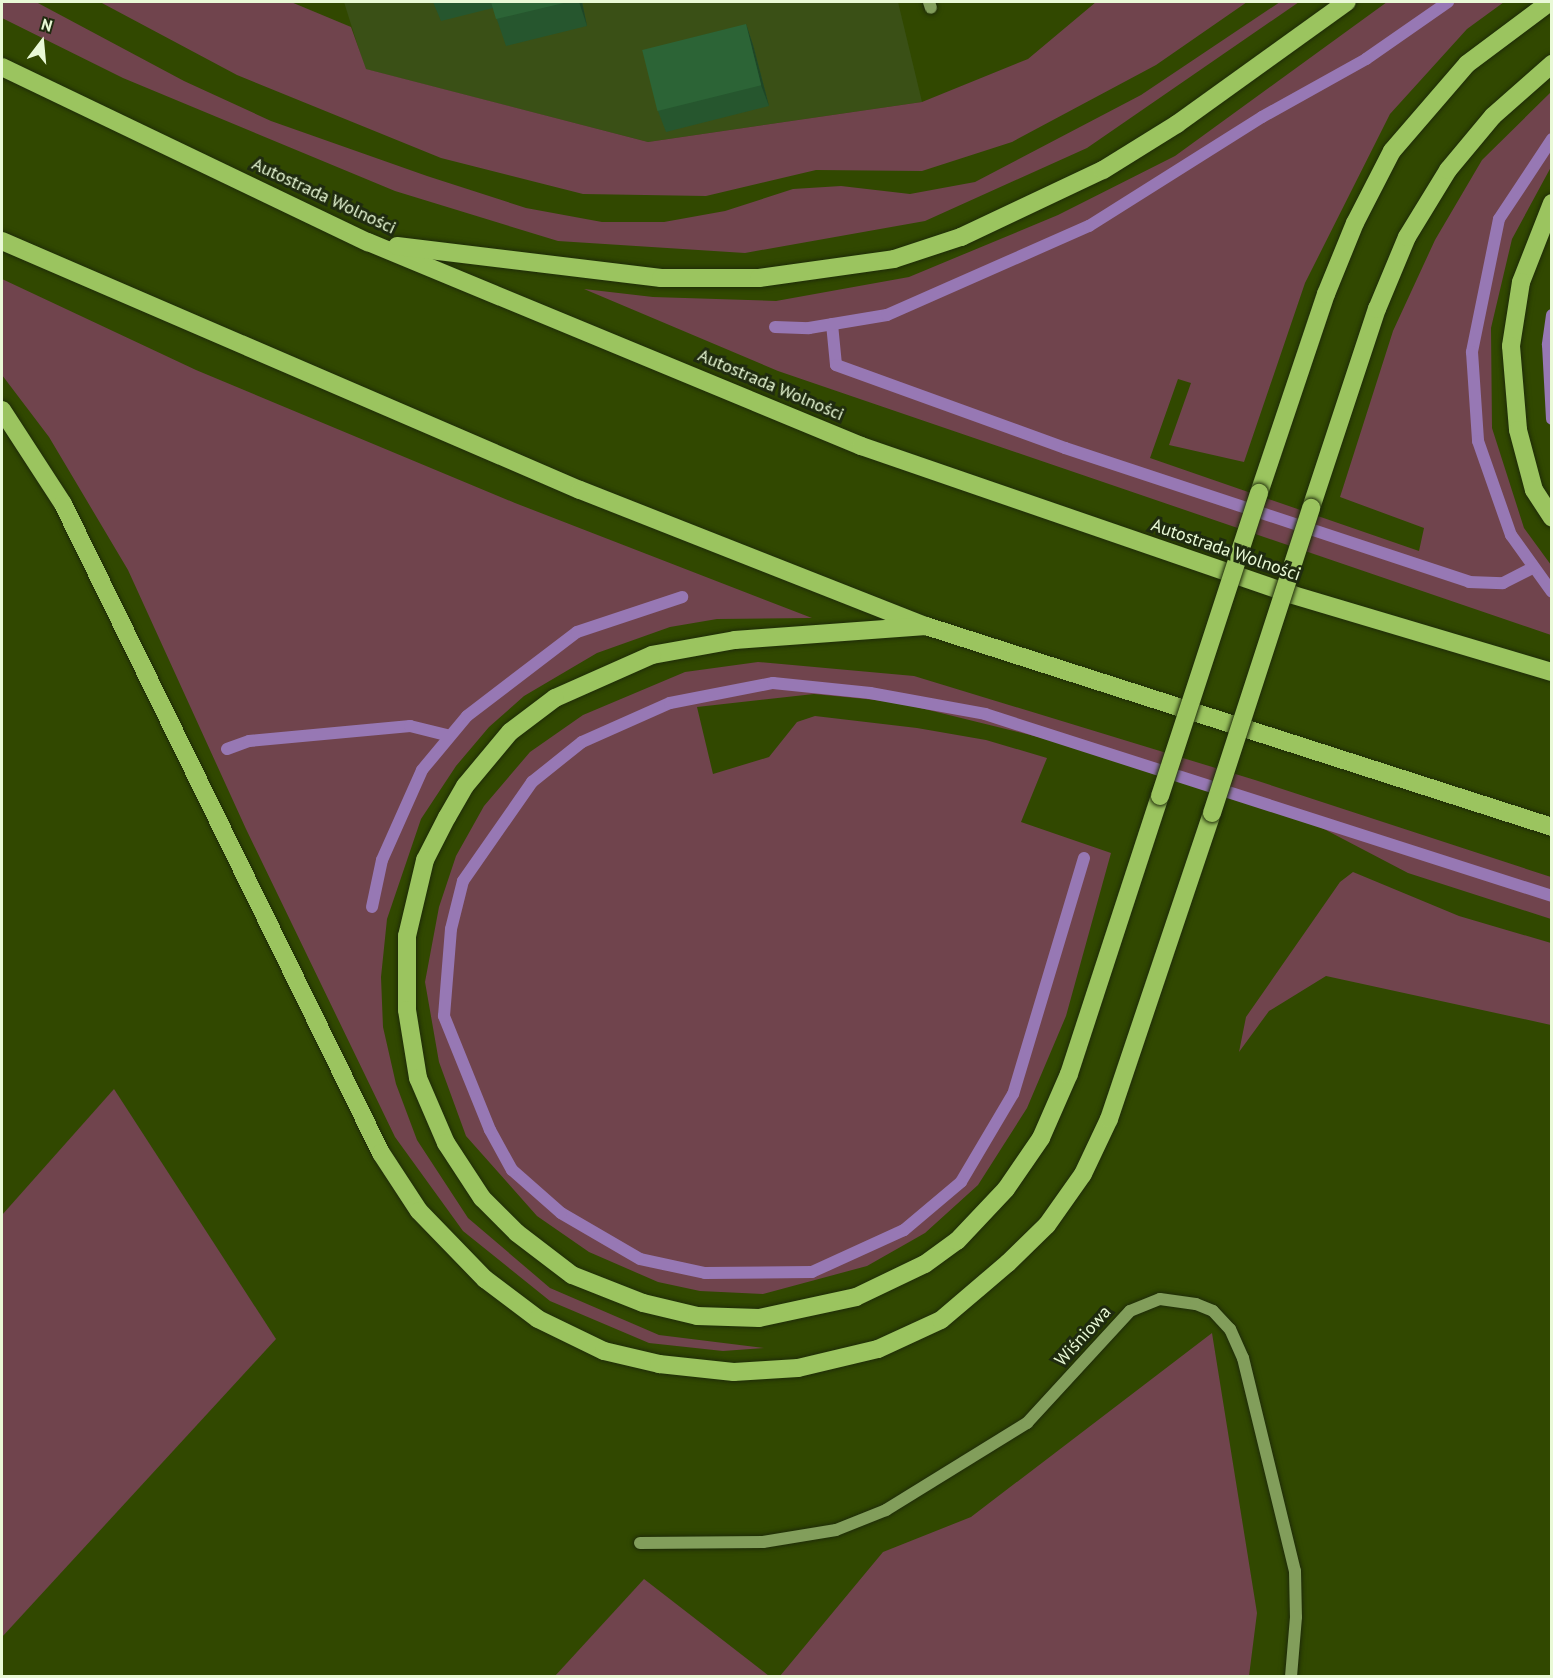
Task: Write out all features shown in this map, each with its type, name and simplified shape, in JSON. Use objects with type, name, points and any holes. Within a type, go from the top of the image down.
[{"type":"highway","points":[[368,242],[486,260],[661,278],[759,278],[894,259],[961,237],[1103,170],[1176,124],[1347,2]]},
{"type":"highway","points":[[926,626],[735,640],[652,655],[555,698],[510,732],[465,786],[447,817],[425,860],[407,936],[407,1010],[418,1078],[446,1143],[482,1198],[517,1233],[572,1275],[643,1303],[697,1316],[759,1318],[856,1297],[925,1264],[957,1241],[1006,1190],[1041,1138],[1069,1074],[1259,493],[1326,294],[1355,223],[1392,152],[1467,64],[1550,2]]},
{"type":"highway","points":[[2,410],[63,504],[381,1153],[419,1211],[485,1279],[538,1319],[604,1351],[659,1364],[734,1372],[798,1368],[878,1349],[941,1320],[1008,1263],[1047,1225],[1083,1174],[1110,1119],[1377,309],[1407,237],[1448,170],[1493,116],[1551,64]]},
{"type":"highway","name":"Autostrada Wolności","points":[[2,67],[368,242],[861,446],[1293,595],[1551,672]]},
{"type":"highway","points":[[1551,203],[1521,282],[1510,346],[1518,430],[1534,490],[1551,518]]},
{"type":"highway","points":[[2,241],[580,490],[926,626],[1551,827]]},
{"type":"street","name":"Wiśniowa","points":[[640,1543],[763,1542],[836,1530],[886,1510],[1027,1423],[1130,1311],[1160,1299],[1196,1304],[1214,1311],[1230,1329],[1243,1358],[1294,1571],[1296,1617],[1291,1677]]},
{"type":"shaded area","points":[[2,2],[36,2],[184,81],[271,121],[427,176],[526,208],[602,222],[664,222],[725,211],[793,189],[841,186],[910,194],[975,182],[1141,95],[1280,2],[1299,2],[1087,148],[925,221],[745,253],[558,241],[395,191],[123,78],[2,18]]},
{"type":"shaded area","points":[[100,2],[291,2],[351,27],[366,69],[648,142],[922,102],[1028,59],[1096,2],[1247,2],[1156,65],[1012,142],[922,171],[816,170],[706,196],[583,194],[441,158],[237,75]]},
{"type":"shaded area","points":[[344,2],[898,2],[922,102],[648,142],[365,69]]},
{"type":"shaded area","points":[[1387,2],[1504,2],[1467,29],[1390,114],[1305,283],[1244,462],[1169,445],[1191,383],[1178,379],[1150,458],[1419,551],[1424,528],[1340,497],[1393,331],[1435,240],[1482,160],[1551,92],[1551,167],[1512,239],[1491,328],[1492,428],[1524,528],[1551,565],[1551,635],[778,371],[584,289],[653,297],[776,301],[909,277],[1058,215],[1175,156]]},
{"type":"shaded area","points":[[2,279],[196,370],[515,503],[812,618],[717,619],[670,627],[597,653],[524,696],[489,727],[456,766],[421,819],[387,919],[381,977],[383,1027],[396,1084],[417,1140],[468,1218],[550,1288],[659,1335],[764,1348],[723,1351],[649,1343],[550,1301],[463,1231],[395,1137],[246,829],[128,570],[49,437],[2,375]]},
{"type":"shaded area","points":[[758,662],[914,676],[1255,780],[1551,877],[1551,919],[1408,873],[1278,805],[1131,760],[896,702],[814,694],[697,707],[713,774],[769,757],[797,722],[815,716],[917,728],[986,740],[1047,758],[1021,822],[1111,853],[1066,1016],[1027,1108],[978,1185],[925,1233],[867,1266],[763,1294],[700,1291],[658,1282],[589,1252],[537,1216],[466,1136],[439,1062],[425,982],[439,907],[456,856],[484,806],[530,752],[583,715],[685,672]]},
{"type":"shaded area","points":[[1353,872],[1459,916],[1551,943],[1551,1025],[1326,976],[1269,1011],[1239,1052],[1246,1017],[1340,882]]},
{"type":"shaded area","points":[[114,1089],[276,1339],[2,1637],[2,1215]]},
{"type":"shaded area","points":[[1212,1333],[1257,1613],[1249,1676],[780,1676],[883,1552],[971,1517]]},
{"type":"shaded area","points":[[644,1579],[769,1676],[555,1676]]},
{"type":"building","points":[[491,2],[568,2],[496,19]]},
{"type":"building","points":[[746,24],[761,85],[657,111],[642,50]]},
{"type":"waterway","points":[[775,327],[809,328],[887,315],[1089,226],[1262,117],[1366,59],[1448,2]]},
{"type":"waterway","points":[[1552,139],[1499,219],[1472,352],[1478,441],[1511,535],[1552,592]]},
{"type":"waterway","points":[[1552,315],[1548,345],[1552,419]]},
{"type":"waterway","points":[[832,324],[836,365],[1065,448],[1469,582],[1503,583],[1533,568]]},
{"type":"waterway","points":[[372,907],[382,860],[422,770],[467,716],[577,632],[682,597]]},
{"type":"waterway","points":[[1084,858],[1013,1094],[961,1182],[904,1230],[812,1272],[705,1273],[640,1259],[561,1213],[512,1170],[490,1130],[444,1016],[451,929],[463,881],[532,782],[582,742],[670,703],[773,683],[870,693],[985,714],[1552,896]]},
{"type":"waterway","points":[[227,749],[249,741],[410,726],[447,735]]}]
